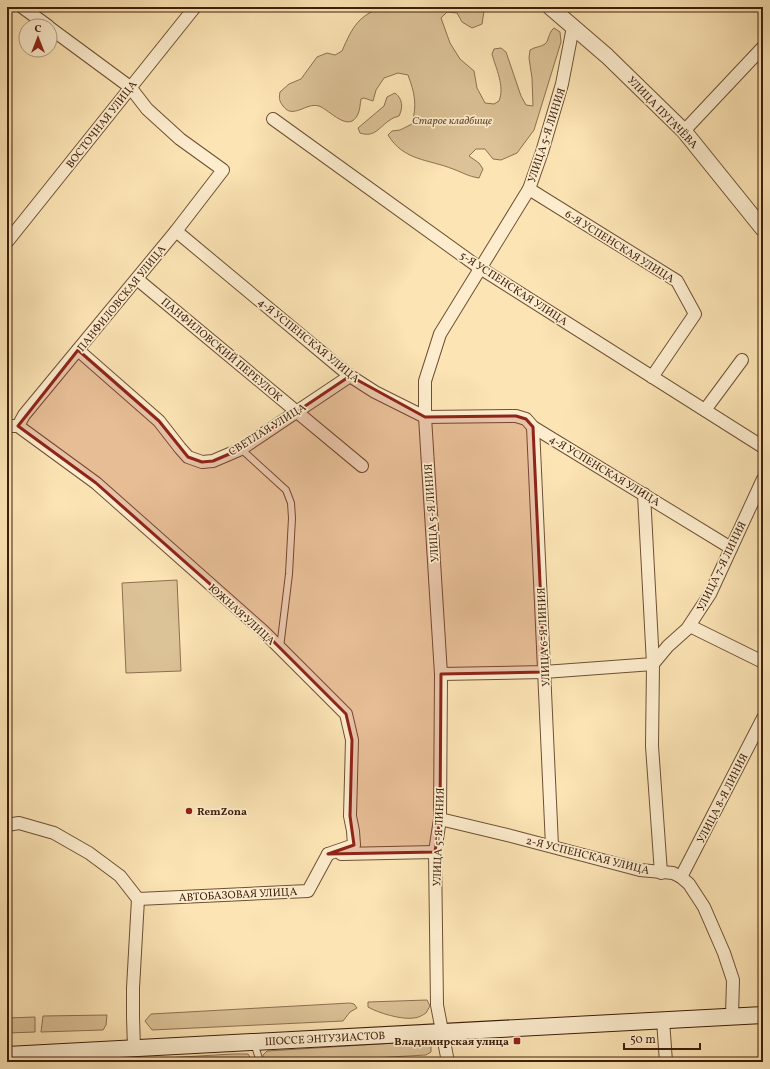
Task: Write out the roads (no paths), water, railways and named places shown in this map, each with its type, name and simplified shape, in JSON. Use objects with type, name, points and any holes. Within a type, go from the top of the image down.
[{"type":"main road","name":"ШОССЕ ЭНТУЗИАСТОВ","points":[[7,1055],[763,1014]]},
{"type":"street","points":[[22,7],[37,18]]},
{"type":"street","name":"ВОСТОЧНАЯ УЛИЦА","points":[[7,242],[195,7]]},
{"type":"street","name":"УЛИЦА ПУГАЧЁВА","points":[[550,7],[607,56],[684,131],[763,229]]},
{"type":"street","name":"УЛИЦА 5-Я ЛИНИЯ","points":[[448,1062],[438,1005],[435,852],[440,819],[441,674],[425,417],[425,381],[440,334],[529,189],[542,152],[562,84],[573,27]]},
{"type":"street","points":[[58,34],[130,87]]},
{"type":"street","points":[[684,131],[763,47]]},
{"type":"street","name":"ПАНФИЛОВСКАЯ УЛИЦА","points":[[12,426],[24,415],[137,279],[223,170],[180,139],[147,109],[130,87]]},
{"type":"street","name":"5-Я УСПЕНСКАЯ УЛИЦА","points":[[272,119],[480,268],[763,447]]},
{"type":"street","name":"6-Я УСПЕНСКАЯ УЛИЦА","points":[[529,189],[678,281],[695,314],[652,377]]},
{"type":"street","name":"4-Я УСПЕНСКАЯ УЛИЦА","points":[[176,231],[350,376],[375,392],[425,417],[516,416],[526,419],[534,427],[731,548]]},
{"type":"street","name":"ПАНФИЛОВСКИЙ ПЕРЕУЛОК","points":[[137,279],[362,466]]},
{"type":"street","name":"СВЕТЛАЯ УЛИЦА","points":[[78,350],[159,421],[188,457],[202,462],[213,462],[241,449],[350,376]]},
{"type":"street","points":[[705,410],[742,360]]},
{"type":"street","name":"ЮЖНАЯ УЛИЦА","points":[[12,426],[96,483],[263,631],[346,714],[352,740],[350,816],[354,845],[328,854]]},
{"type":"street","name":"УЛИЦА 6-Я ЛИНИЯ","points":[[534,427],[552,846]]},
{"type":"street","name":"УЛИЦА 7-Я ЛИНИЯ","points":[[653,664],[668,646],[690,626],[710,594],[763,479]]},
{"type":"street","points":[[644,494],[653,664],[652,746],[661,873]]},
{"type":"street","points":[[690,626],[763,662]]},
{"type":"street","points":[[441,674],[544,672],[653,664]]},
{"type":"street","name":"УЛИЦА 8-Я ЛИНИЯ","points":[[681,877],[763,718]]},
{"type":"street","name":"2-Я УСПЕНСКАЯ УЛИЦА","points":[[440,819],[552,846],[640,870],[673,873],[681,877]]},
{"type":"street","points":[[7,825],[19,823],[54,833],[88,853],[120,876],[138,899],[133,988],[134,1048]]},
{"type":"street","points":[[328,854],[435,852]]},
{"type":"street","name":"АВТОБАЗОВАЯ УЛИЦА","points":[[138,899],[308,891],[328,854]]},
{"type":"street","points":[[681,877],[689,884],[704,907],[724,953],[733,980],[732,1016]]},
{"type":"street","points":[[663,1020],[666,1062]]},
{"type":"lane","points":[[241,449],[286,490],[291,503],[292,518],[288,574],[280,649]]},
{"type":"lane","points":[[251,1042],[256,1050],[260,1062]]},
{"type":"place","name":"RemZona","points":[[189,811]]},
{"type":"place","name":"Владимирская улица","points":[[517,1041]]},
{"type":"park label","name":"Старое кладбище","points":[[452,120]]}]
